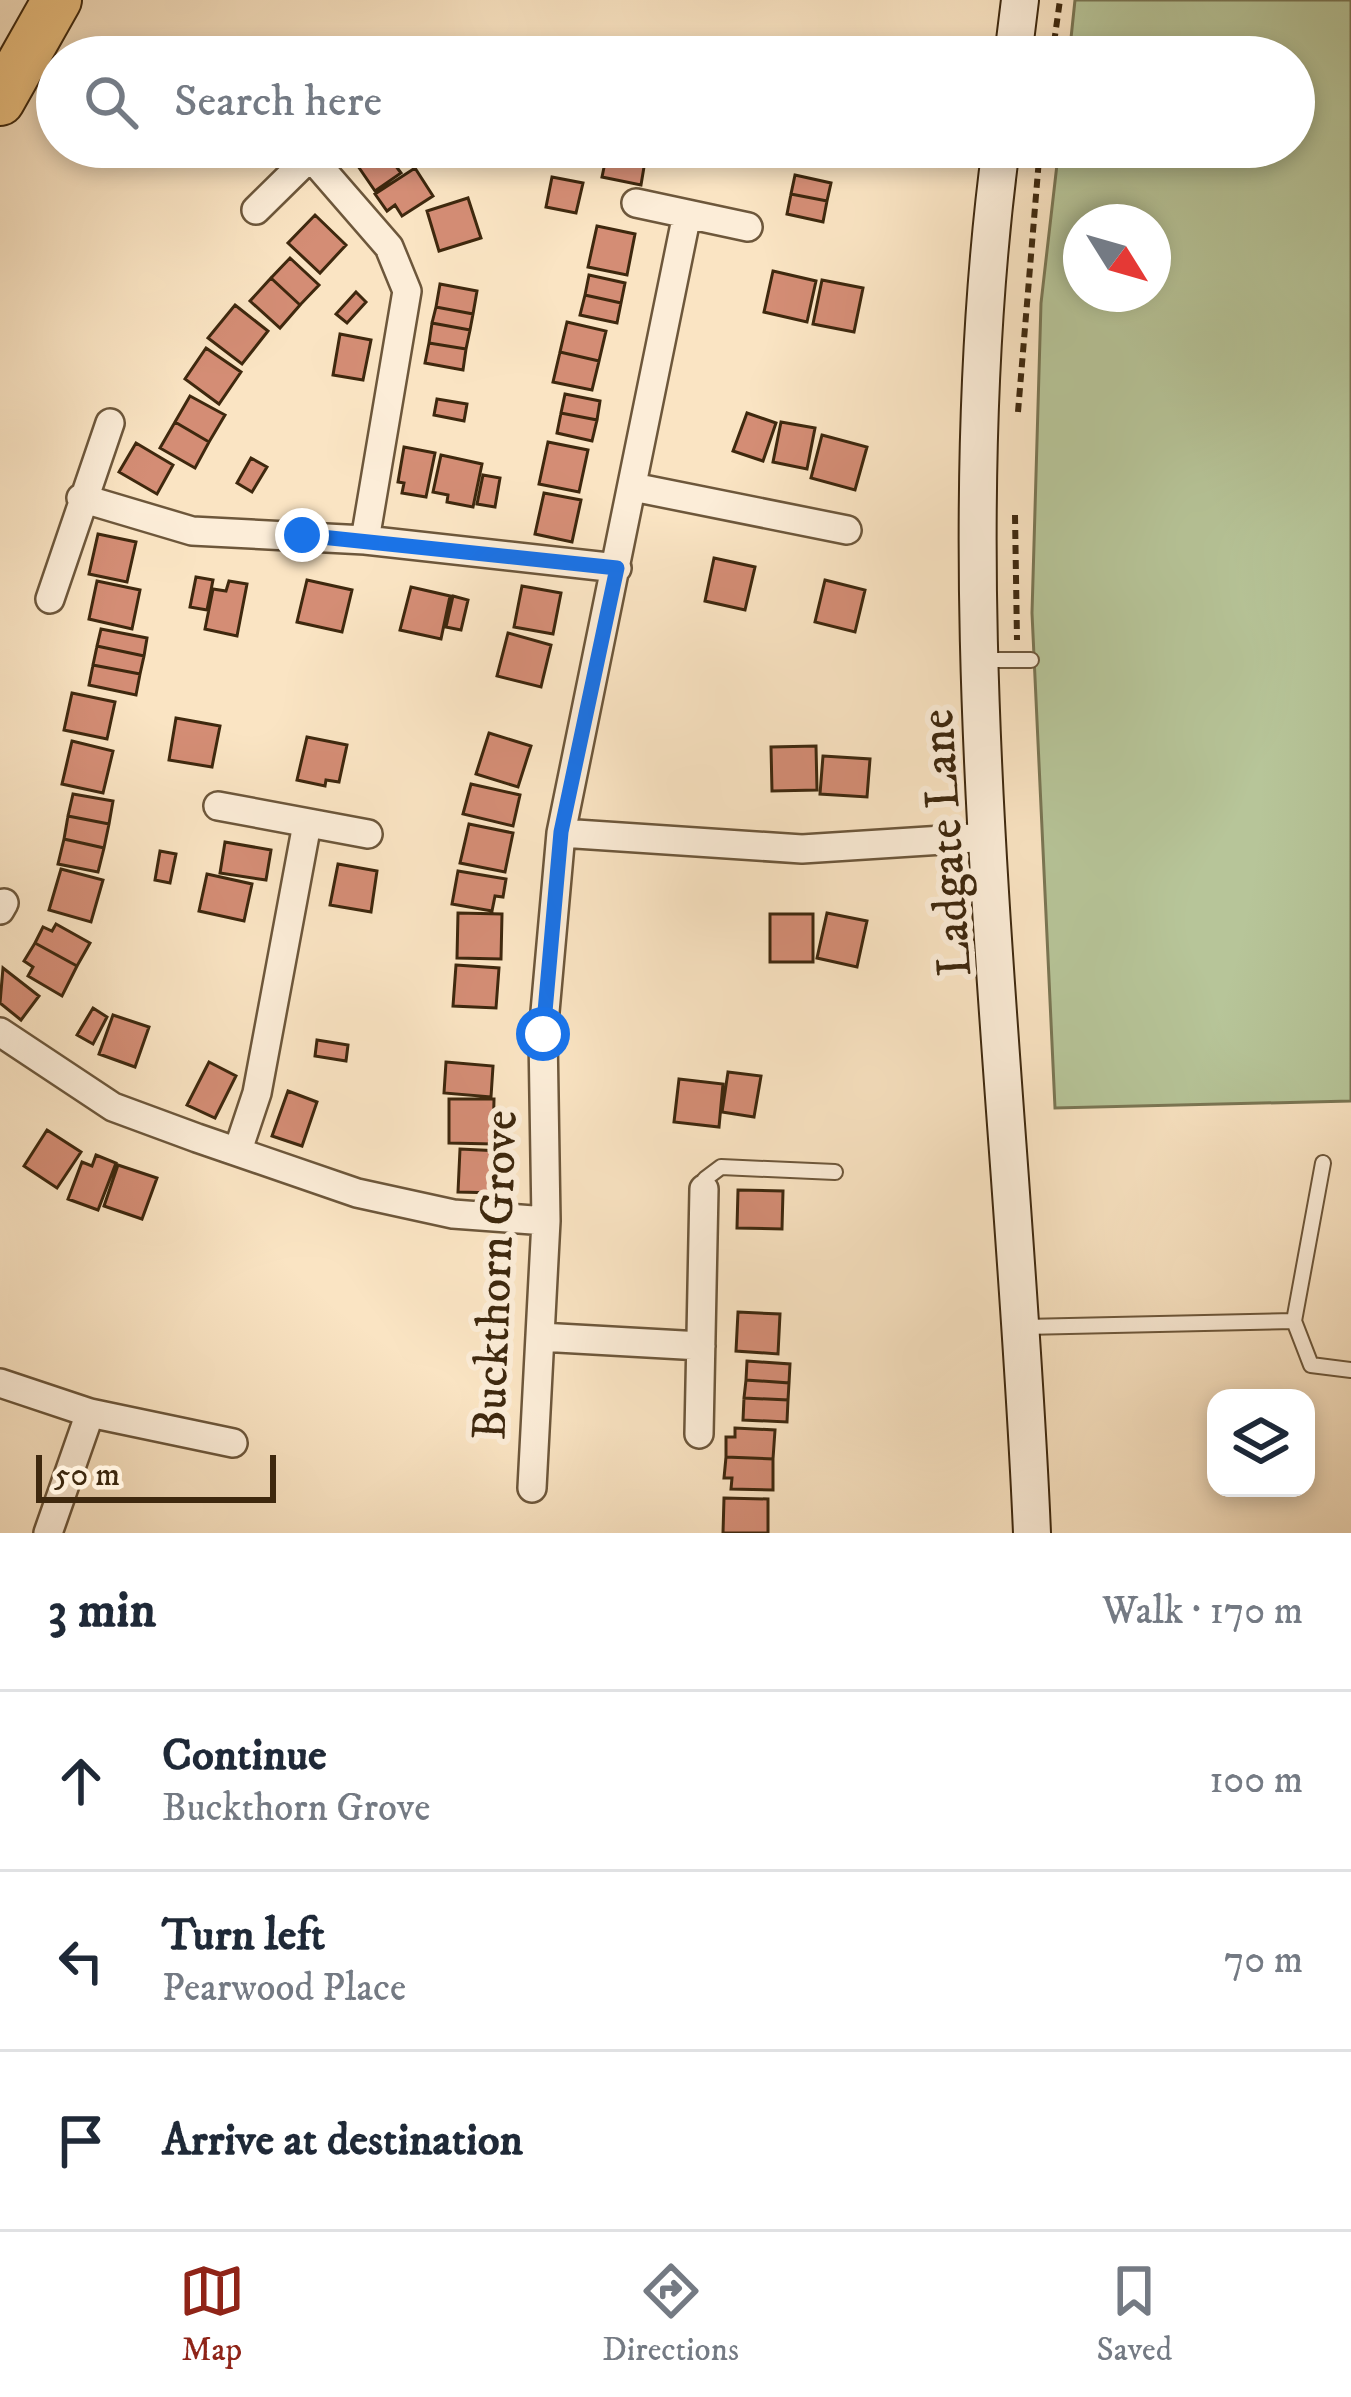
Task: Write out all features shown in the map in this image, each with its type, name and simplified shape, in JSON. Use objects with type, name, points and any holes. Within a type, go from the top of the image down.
[{"type":"highway","points":[[37,36],[57,0]]},
{"type":"highway","points":[[0,101],[36,37]]},
{"type":"main road","points":[[1015,36],[1020,0]]},
{"type":"main road","name":"Ladgate Lane","points":[[997,168],[988,243],[980,660],[1024,1327],[1032,1533]]},
{"type":"street","points":[[256,210],[299,168]]},
{"type":"street","points":[[327,168],[389,247],[407,291],[365,540]]},
{"type":"street","points":[[636,203],[748,227]]},
{"type":"street","name":"Buckthorn Grove","points":[[532,1488],[546,1221],[543,1034],[561,832],[688,214]]},
{"type":"street","points":[[50,599],[110,423]]},
{"type":"street","points":[[633,487],[848,530]]},
{"type":"street","points":[[81,498],[192,531],[365,540],[617,568]]},
{"type":"street","points":[[218,806],[368,834]]},
{"type":"street","points":[[238,1150],[256,1093],[307,824]]},
{"type":"street","points":[[561,832],[802,849],[990,837]]},
{"type":"street","points":[[0,1032],[112,1107],[358,1192],[453,1214],[546,1221]]},
{"type":"street","points":[[699,1434],[704,1189]]},
{"type":"street","points":[[540,1337],[701,1346]]},
{"type":"street","points":[[0,1383],[90,1412],[232,1443]]},
{"type":"street","points":[[48,1533],[90,1412]]},
{"type":"lane","points":[[980,660],[1024,660]]},
{"type":"lane","points":[[1323,1162],[1294,1321],[1311,1365],[1351,1370]]},
{"type":"lane","points":[[704,1189],[705,1179],[722,1166],[835,1172]]},
{"type":"lane","points":[[1024,1327],[1294,1321]]},
{"type":"path","points":[[1055,36],[1060,0]]},
{"type":"path","points":[[1018,415],[1038,168]]},
{"type":"path","points":[[1015,505],[1024,660]]},
{"type":"green space","points":[[1075,0],[1351,0],[1351,1101],[1055,1108],[1032,613],[1041,303],[1057,168],[1315,168],[1315,36],[1071,36]]},
{"type":"building","points":[[359,168],[397,168],[401,173],[375,191]]},
{"type":"building","points":[[415,168],[433,196],[402,216],[395,205],[387,211],[375,194]]},
{"type":"building","points":[[604,168],[644,168],[641,185],[602,177]]},
{"type":"building","points":[[795,175],[831,183],[827,201],[791,194]]},
{"type":"building","points":[[552,177],[583,183],[576,213],[546,207]]},
{"type":"building","points":[[791,194],[827,201],[823,222],[787,214]]},
{"type":"building","points":[[468,198],[481,238],[439,251],[427,211]]},
{"type":"building","points":[[315,215],[346,245],[320,273],[288,243]]},
{"type":"building","points":[[597,226],[635,234],[627,275],[588,267]]},
{"type":"building","points":[[290,258],[319,285],[300,305],[271,278]]},
{"type":"building","points":[[773,271],[816,281],[807,322],[764,312]]},
{"type":"building","points":[[589,275],[625,283],[621,303],[585,295]]},
{"type":"building","points":[[271,278],[300,305],[280,328],[250,301]]},
{"type":"building","points":[[822,280],[863,288],[854,332],[813,324]]},
{"type":"building","points":[[440,284],[477,291],[473,314],[436,307]]},
{"type":"building","points":[[356,292],[366,302],[347,323],[336,314]]},
{"type":"building","points":[[585,295],[621,303],[617,323],[580,315]]},
{"type":"building","points":[[235,305],[268,331],[242,364],[208,338]]},
{"type":"building","points":[[436,307],[473,314],[470,330],[432,323]]},
{"type":"building","points":[[567,322],[606,331],[599,361],[560,352]]},
{"type":"building","points":[[432,323],[470,330],[466,349],[429,343]]},
{"type":"building","points":[[340,334],[371,340],[363,380],[333,375]]},
{"type":"building","points":[[429,343],[466,349],[463,370],[425,363]]},
{"type":"building","points":[[206,348],[241,372],[219,404],[185,379]]},
{"type":"building","points":[[560,352],[599,361],[592,390],[553,382]]},
{"type":"building","points":[[565,394],[600,401],[597,420],[561,413]]},
{"type":"building","points":[[190,396],[225,415],[209,442],[175,422]]},
{"type":"building","points":[[437,399],[467,404],[464,421],[434,415]]},
{"type":"building","points":[[561,413],[597,420],[592,441],[557,433]]},
{"type":"building","points":[[747,413],[776,423],[763,461],[733,451]]},
{"type":"building","points":[[175,422],[209,442],[195,468],[160,448]]},
{"type":"building","points":[[781,422],[815,428],[807,469],[773,462]]},
{"type":"building","points":[[822,435],[867,447],[855,490],[811,478]]},
{"type":"building","points":[[548,442],[588,450],[579,492],[539,484]]},
{"type":"building","points":[[136,443],[173,465],[157,494],[119,472]]},
{"type":"building","points":[[404,447],[435,453],[426,497],[402,493],[404,483],[398,482]]},
{"type":"building","points":[[441,455],[482,464],[473,507],[447,502],[448,495],[433,492]]},
{"type":"building","points":[[251,458],[267,467],[252,492],[237,483]]},
{"type":"building","points":[[483,475],[500,478],[495,507],[477,504]]},
{"type":"building","points":[[544,493],[581,500],[572,542],[535,534]]},
{"type":"building","points":[[98,534],[136,542],[127,582],[89,574]]},
{"type":"building","points":[[714,558],[755,567],[745,610],[705,601]]},
{"type":"building","points":[[196,577],[213,580],[207,610],[190,607]]},
{"type":"building","points":[[307,580],[352,590],[342,632],[297,622]]},
{"type":"building","points":[[825,580],[865,590],[855,632],[815,622]]},
{"type":"building","points":[[97,581],[140,590],[132,629],[89,619]]},
{"type":"building","points":[[229,581],[247,584],[237,636],[205,629],[213,589],[226,591]]},
{"type":"building","points":[[522,586],[561,593],[553,634],[514,627]]},
{"type":"building","points":[[411,587],[450,596],[441,639],[400,630]]},
{"type":"building","points":[[453,596],[468,600],[461,630],[446,627]]},
{"type":"building","points":[[101,629],[147,638],[144,656],[97,646]]},
{"type":"building","points":[[508,633],[551,645],[541,687],[497,676]]},
{"type":"building","points":[[97,646],[144,656],[140,674],[93,665]]},
{"type":"building","points":[[93,665],[140,674],[136,695],[89,685]]},
{"type":"building","points":[[72,693],[115,702],[107,739],[64,730]]},
{"type":"building","points":[[176,718],[220,726],[212,767],[169,760]]},
{"type":"building","points":[[489,733],[531,746],[518,787],[476,774]]},
{"type":"building","points":[[307,737],[347,745],[339,782],[326,780],[325,786],[297,780]]},
{"type":"building","points":[[72,741],[113,751],[103,793],[62,784]]},
{"type":"building","points":[[816,746],[817,790],[772,791],[771,747]]},
{"type":"building","points":[[823,756],[870,759],[867,797],[820,794]]},
{"type":"building","points":[[471,784],[520,795],[513,826],[463,814]]},
{"type":"building","points":[[73,794],[113,801],[109,824],[68,816]]},
{"type":"building","points":[[68,816],[109,824],[104,848],[64,839]]},
{"type":"building","points":[[469,824],[513,833],[505,872],[460,863]]},
{"type":"building","points":[[64,839],[104,848],[98,872],[58,864]]},
{"type":"building","points":[[225,842],[271,850],[266,880],[220,873]]},
{"type":"building","points":[[160,851],[176,854],[170,883],[155,880]]},
{"type":"building","points":[[338,864],[377,871],[371,912],[330,905]]},
{"type":"building","points":[[61,869],[103,880],[91,922],[49,910]]},
{"type":"building","points":[[458,871],[506,879],[503,897],[495,896],[492,911],[452,904]]},
{"type":"building","points":[[207,874],[252,884],[244,921],[199,911]]},
{"type":"building","points":[[458,913],[502,914],[501,959],[457,958]]},
{"type":"building","points":[[827,913],[867,921],[857,967],[817,958]]},
{"type":"building","points":[[770,914],[813,914],[813,962],[770,962]]},
{"type":"building","points":[[56,924],[90,943],[77,966],[35,943],[43,927],[52,931]]},
{"type":"building","points":[[35,943],[77,966],[62,996],[28,976],[33,967],[24,961]]},
{"type":"building","points":[[456,965],[499,968],[496,1008],[453,1006]]},
{"type":"building","points":[[3,968],[39,996],[21,1020],[0,1003]]},
{"type":"building","points":[[93,1008],[107,1017],[93,1044],[77,1035]]},
{"type":"building","points":[[113,1015],[149,1027],[135,1067],[99,1054]]},
{"type":"building","points":[[317,1040],[348,1045],[346,1061],[315,1056]]},
{"type":"building","points":[[209,1062],[236,1076],[215,1118],[187,1105]]},
{"type":"building","points":[[446,1062],[493,1066],[491,1097],[444,1093]]},
{"type":"building","points":[[728,1072],[761,1076],[754,1117],[722,1112]]},
{"type":"building","points":[[679,1079],[723,1084],[719,1127],[674,1122]]},
{"type":"building","points":[[288,1091],[317,1102],[302,1146],[272,1136]]},
{"type":"building","points":[[449,1099],[494,1099],[493,1144],[449,1143]]},
{"type":"building","points":[[47,1130],[81,1152],[57,1188],[24,1166]]},
{"type":"building","points":[[460,1149],[500,1151],[498,1193],[458,1192]]},
{"type":"building","points":[[96,1155],[116,1163],[98,1210],[68,1199],[82,1162],[92,1166]]},
{"type":"building","points":[[118,1165],[157,1178],[142,1219],[104,1206]]},
{"type":"building","points":[[738,1190],[783,1191],[782,1229],[737,1228]]},
{"type":"building","points":[[738,1312],[780,1314],[778,1354],[736,1351]]},
{"type":"building","points":[[747,1361],[790,1364],[789,1383],[746,1380]]},
{"type":"building","points":[[746,1380],[789,1383],[788,1400],[744,1398]]},
{"type":"building","points":[[744,1398],[788,1400],[787,1422],[743,1420]]},
{"type":"building","points":[[735,1428],[775,1430],[773,1459],[726,1457],[726,1437],[735,1437]]},
{"type":"building","points":[[726,1457],[773,1459],[773,1490],[731,1489],[732,1478],[724,1478]]},
{"type":"building","points":[[724,1498],[768,1499],[768,1533],[723,1533]]},
{"type":"route","points":[[302,535],[617,568],[561,832],[543,1034]]}]
